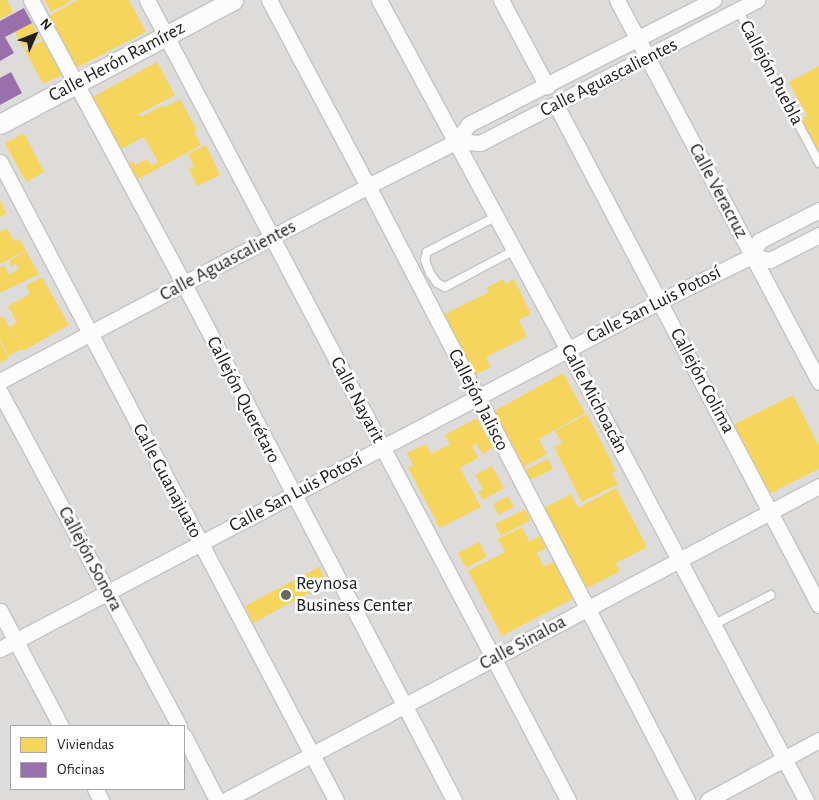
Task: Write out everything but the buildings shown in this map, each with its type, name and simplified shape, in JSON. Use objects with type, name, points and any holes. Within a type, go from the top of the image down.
[{"type":"street","name":"Callejón Querétaro","points":[[31,0],[184,284],[454,800]]},
{"type":"street","name":"Calle Nayarit","points":[[147,0],[568,800]]},
{"type":"street","name":"Calle Herón Ramírez","points":[[0,124],[233,0]]},
{"type":"street","name":"Callejón Jalisco","points":[[268,0],[368,186],[688,800]]},
{"type":"street","name":"Calle Michoacán","points":[[380,0],[497,216],[806,800]]},
{"type":"street","points":[[501,0],[547,86]]},
{"type":"street","name":"Calle Veracruz","points":[[617,0],[819,382]]},
{"type":"street","name":"Calle Aguascalientes","points":[[457,142],[469,124],[713,0]]},
{"type":"street","name":"Calle Aguascalientes","points":[[0,381],[368,186],[457,142],[480,143],[648,58],[757,0]]},
{"type":"street","name":"Callejón Colima","points":[[556,105],[819,605]]},
{"type":"street","name":"Calle Guanajuato","points":[[0,162],[336,800]]},
{"type":"street","name":"Calle San Luis Potosí","points":[[752,256],[759,241],[819,210]]},
{"type":"street","name":"Calle San Luis Potosí","points":[[0,649],[660,301],[752,256],[770,260],[819,235]]},
{"type":"street","name":"Callejón Sonora","points":[[0,392],[178,725]]},
{"type":"street","name":"Calle Sinaloa","points":[[226,800],[819,486]]},
{"type":"street","points":[[0,610],[61,725]]},
{"type":"street","points":[[185,738],[217,800]]},
{"type":"street","points":[[708,800],[819,740]]},
{"type":"lane","name":"Callejón Puebla","points":[[738,10],[819,163]]},
{"type":"lane","points":[[497,216],[427,252],[425,260],[430,273],[437,283],[446,287],[515,250]]},
{"type":"lane","points":[[714,625],[771,595]]},
{"type":"shaded area","points":[[0,0],[819,0],[819,800],[0,800]]},
{"type":"place","name":"Reynosa Business Center","points":[[286,595]]}]
